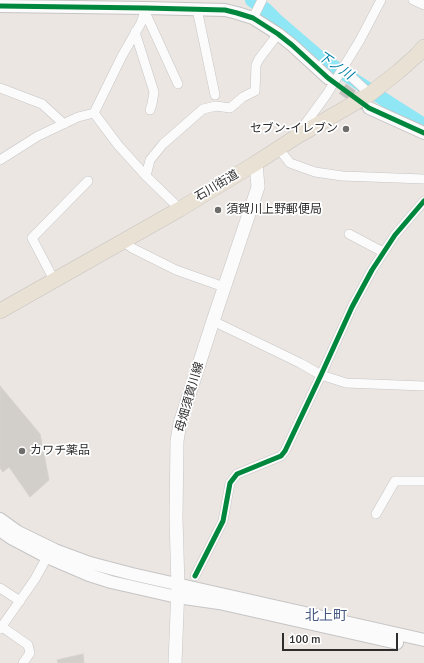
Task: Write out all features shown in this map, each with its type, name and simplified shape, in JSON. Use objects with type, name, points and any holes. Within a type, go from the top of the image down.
[{"type":"main road","name":"石川街道","points":[[0,311],[180,209],[279,149],[296,137],[370,101],[424,47]]},
{"type":"main road","name":"母畑須賀川線","points":[[175,663],[177,589],[177,441],[180,423],[258,187],[256,163]]},
{"type":"street","points":[[253,18],[262,0]]},
{"type":"street","points":[[296,137],[327,94],[381,0]]},
{"type":"street","points":[[413,0],[424,5]]},
{"type":"street","points":[[0,7],[146,10],[197,9],[237,12],[253,18],[278,34],[328,78]]},
{"type":"street","points":[[197,9],[215,95]]},
{"type":"street","points":[[0,160],[38,136],[78,117],[94,113],[146,10]]},
{"type":"street","points":[[146,10],[178,84]]},
{"type":"street","points":[[135,32],[154,92],[150,110]]},
{"type":"street","points":[[146,176],[150,160],[163,144],[203,109],[216,106],[230,108],[243,97],[255,91],[256,65],[278,34]]},
{"type":"street","points":[[343,67],[370,101],[424,134]]},
{"type":"street","points":[[0,88],[42,104],[64,124]]},
{"type":"street","points":[[94,113],[118,145],[146,176],[180,209]]},
{"type":"street","points":[[279,149],[290,163],[315,172],[342,176],[424,179]]},
{"type":"street","points":[[54,280],[32,238],[88,181]]},
{"type":"street","points":[[195,576],[223,521],[230,483],[237,474],[281,456],[321,375],[352,307],[383,252],[395,235],[424,201]]},
{"type":"street","points":[[349,234],[383,252]]},
{"type":"street","points":[[123,242],[176,270],[224,287]]},
{"type":"street","points":[[213,321],[300,363],[321,375],[346,383],[424,386]]},
{"type":"street","points":[[376,514],[395,481],[424,481]]},
{"type":"street","points":[[0,519],[18,532],[55,550],[90,563],[132,574],[151,583],[424,640]]},
{"type":"street","points":[[0,530],[11,538],[47,557],[89,575],[111,582],[177,589],[219,603],[424,649]]},
{"type":"street","points":[[23,663],[30,653],[28,645],[1,628],[35,579],[47,557]]},
{"type":"street","points":[[0,588],[20,601]]},
{"type":"building","name":"カワチ薬品","points":[[0,386],[40,434],[49,480],[30,497],[9,467],[3,472],[0,468]]},
{"type":"building","points":[[83,654],[84,663],[58,663],[57,660]]},
{"type":"waterway","name":"下ノ川","points":[[252,0],[266,10],[319,57],[424,125]]},
{"type":"tunnel","points":[[328,78],[365,105]]},
{"type":"cycle path","points":[[0,6],[225,10],[237,13],[253,18],[278,34],[328,78],[369,108],[424,133]]},
{"type":"cycle path","points":[[195,576],[223,521],[230,483],[237,474],[281,456],[285,451],[352,307],[372,270],[395,235],[424,201]]},
{"type":"place","name":"セブン-イレブン","points":[[346,129]]},
{"type":"place","name":"須賀川上野郵便局","points":[[218,210]]},
{"type":"place","name":"カワチ薬品","points":[[22,451]]},
{"type":"district","name":"北上町","points":[[326,616]]}]
